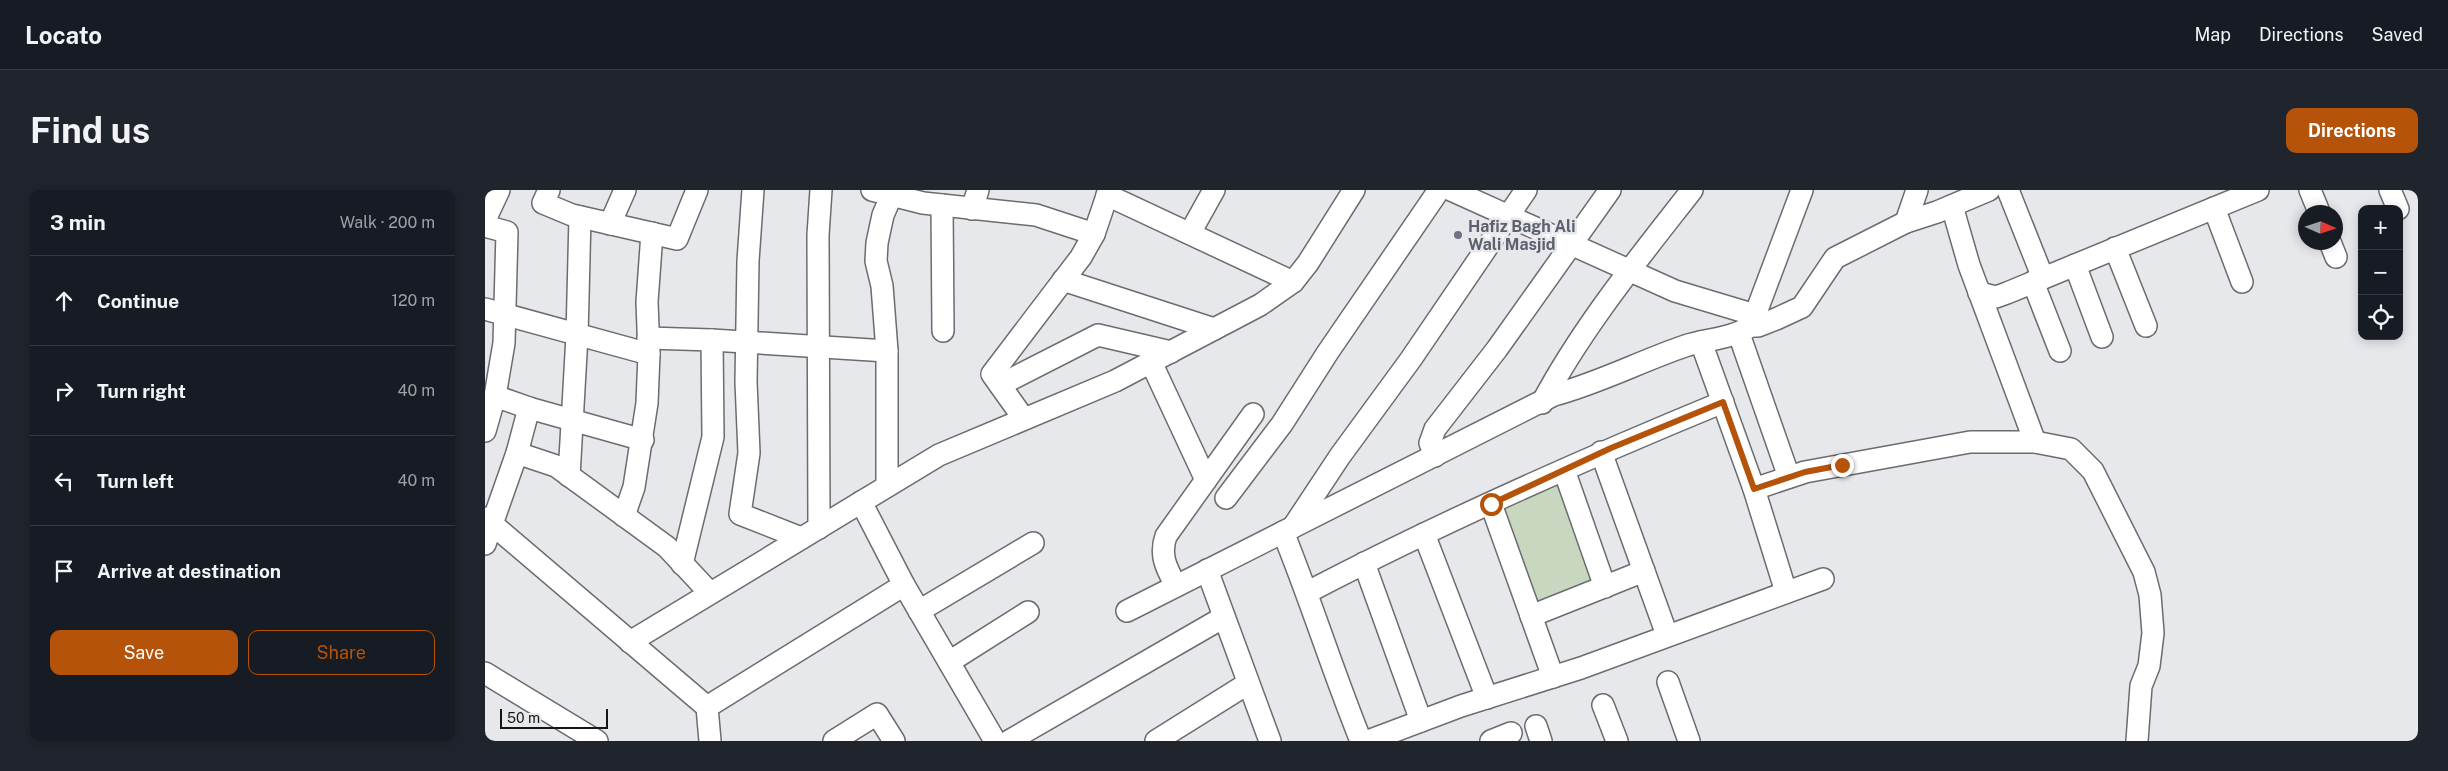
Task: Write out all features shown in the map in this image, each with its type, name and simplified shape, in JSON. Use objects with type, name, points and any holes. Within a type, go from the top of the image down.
[{"type":"street","points":[[485,220],[499,190]]},
{"type":"street","points":[[549,190],[543,203],[580,217],[677,239],[697,190]]},
{"type":"street","points":[[610,224],[625,190]]},
{"type":"street","points":[[753,190],[748,261],[749,452],[740,514],[810,533]]},
{"type":"street","points":[[810,533],[818,347],[818,235],[821,190]]},
{"type":"street","points":[[1190,233],[1213,190]]},
{"type":"street","points":[[630,642],[939,455],[1115,381],[1260,305],[1293,282],[1308,263],[1354,190]]},
{"type":"street","points":[[1227,498],[1282,424],[1328,352],[1439,190]]},
{"type":"street","points":[[1451,190],[1748,325],[1759,326],[1802,307],[1835,258],[1906,222],[1989,190]]},
{"type":"street","points":[[1288,530],[1526,190]]},
{"type":"street","points":[[1435,456],[1430,443],[1435,429],[1497,349],[1610,190]]},
{"type":"street","points":[[1542,403],[1558,373],[1630,271],[1692,190]]},
{"type":"street","points":[[1789,477],[1748,325],[1801,190]]},
{"type":"street","points":[[1906,222],[1917,190]]},
{"type":"street","points":[[2008,190],[2060,351]]},
{"type":"street","points":[[1979,294],[1996,297],[2258,190]]},
{"type":"street","points":[[2310,190],[2316,205]]},
{"type":"street","points":[[2390,190],[2396,205]]},
{"type":"street","points":[[887,486],[887,351],[882,286],[876,261],[886,192],[942,206],[975,199],[1036,215],[1094,234]]},
{"type":"street","points":[[1024,419],[993,374],[1081,257],[1094,234],[1108,192],[1293,282]]},
{"type":"street","points":[[942,206],[943,330]]},
{"type":"street","points":[[1951,206],[1979,294],[2035,442]]},
{"type":"street","points":[[2214,208],[2242,282]]},
{"type":"street","points":[[569,476],[577,336],[580,217]]},
{"type":"street","points":[[485,226],[507,232],[495,312],[504,343],[495,396],[485,431]]},
{"type":"street","points":[[624,516],[634,487],[643,440],[649,346],[647,302],[652,234]]},
{"type":"street","points":[[2115,248],[2146,326]]},
{"type":"street","points":[[2075,265],[2102,338]]},
{"type":"street","points":[[1063,280],[1214,329]]},
{"type":"street","points":[[495,312],[577,336],[649,346],[712,340],[887,351]]},
{"type":"street","points":[[1127,611],[1542,403],[1554,395],[1584,387],[1619,371],[1748,325]]},
{"type":"street","points":[[1000,385],[1098,335],[1171,352]]},
{"type":"street","points":[[682,564],[713,436],[712,340]]},
{"type":"street","points":[[1701,342],[1754,489],[1786,592]]},
{"type":"street","points":[[1151,362],[1206,480]]},
{"type":"street","points":[[495,396],[529,408],[643,440]]},
{"type":"street","points":[[1308,592],[1424,534],[1601,452],[1723,402]]},
{"type":"street","points":[[485,544],[489,521],[517,454],[529,408]]},
{"type":"street","points":[[1176,586],[1163,562],[1162,547],[1165,536],[1253,414]]},
{"type":"street","points":[[1754,489],[1805,472],[1970,442],[2035,442],[2071,449],[2093,471],[2143,572],[2150,595],[2153,633],[2149,666],[2141,686],[2137,741]]},
{"type":"street","points":[[1601,452],[1667,635]]},
{"type":"street","points":[[517,454],[556,466],[667,547],[710,593]]},
{"type":"street","points":[[1564,470],[1605,587]]},
{"type":"street","points":[[861,502],[904,585],[995,741]]},
{"type":"street","points":[[1491,504],[1553,676]]},
{"type":"street","points":[[489,521],[707,706],[710,741]]},
{"type":"street","points":[[1288,530],[1335,676],[1361,741]]},
{"type":"street","points":[[1424,534],[1487,698]]},
{"type":"street","points":[[919,611],[1033,543]]},
{"type":"street","points":[[1364,563],[1421,722]]},
{"type":"street","points":[[1207,570],[1247,684],[1270,741]]},
{"type":"street","points":[[1531,616],[1645,571]]},
{"type":"street","points":[[1368,741],[1823,579]]},
{"type":"street","points":[[707,706],[904,585]]},
{"type":"street","points":[[949,662],[1029,612]]},
{"type":"street","points":[[1009,741],[1224,617]]},
{"type":"street","points":[[485,673],[597,741]]},
{"type":"street","points":[[1668,682],[1689,741]]},
{"type":"street","points":[[1156,741],[1247,684]]},
{"type":"street","points":[[1603,705],[1617,741]]},
{"type":"street","points":[[833,741],[877,714],[894,741]]},
{"type":"street","points":[[1491,741],[1511,733]]},
{"type":"green space","points":[[1562,479],[1598,584],[1536,607],[1498,507]]},
{"type":"place","name":"Hafiz Bagh Ali Wali Masjid","points":[[1458,235]]},
{"type":"route","points":[[1491,504],[1611,448],[1723,402],[1754,489],[1805,472],[1842,465]]}]
